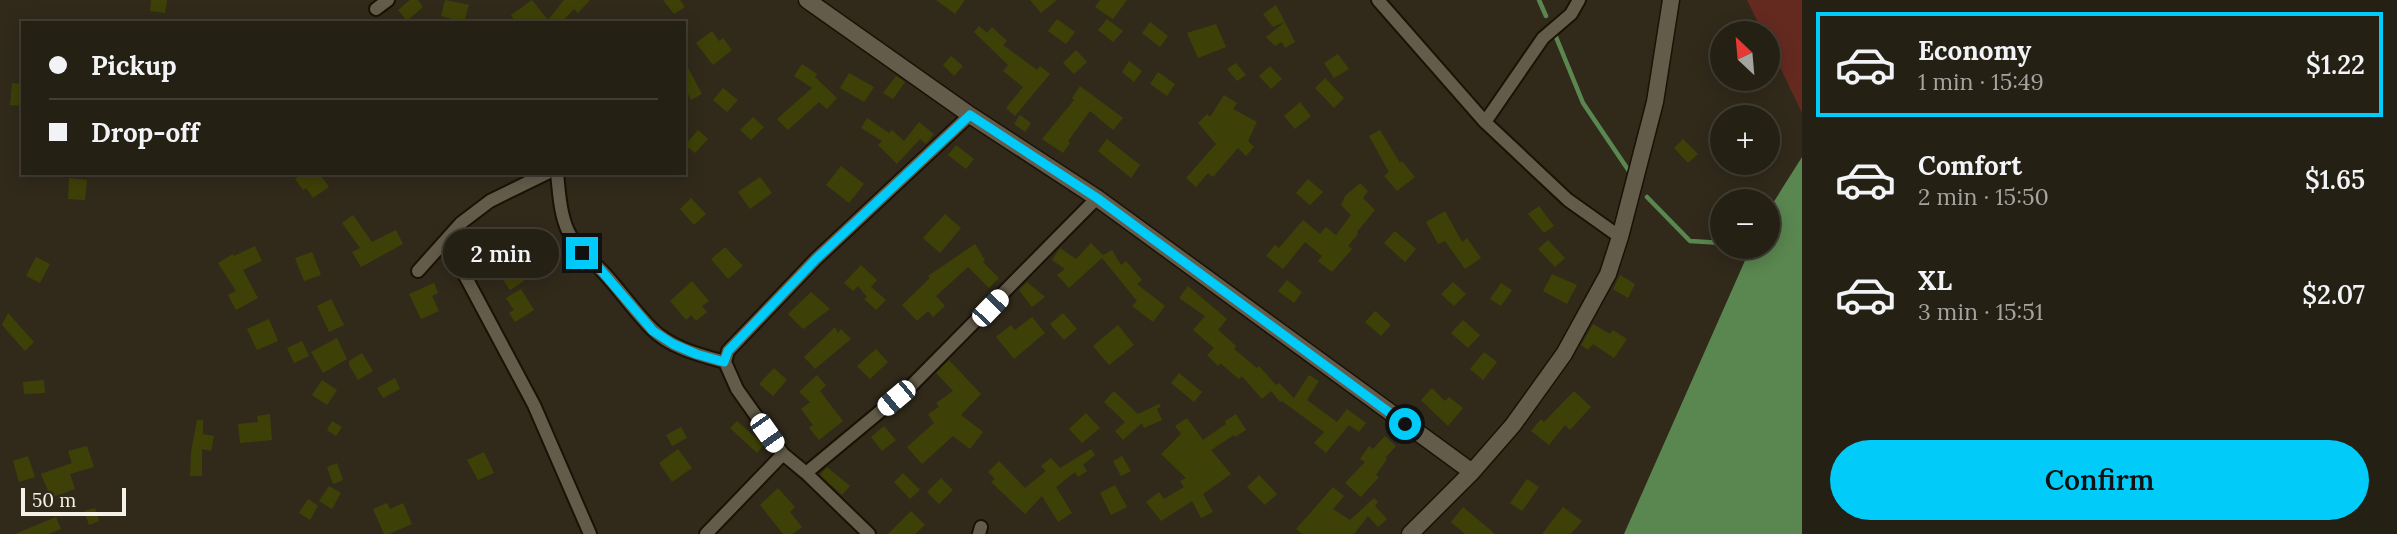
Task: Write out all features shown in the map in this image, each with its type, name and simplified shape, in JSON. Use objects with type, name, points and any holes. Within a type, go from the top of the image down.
[{"type":"street","points":[[376,9],[387,0]]},
{"type":"street","points":[[807,0],[970,115],[1097,198],[1472,472]]},
{"type":"street","points":[[1378,0],[1485,122],[1568,200],[1620,237]]},
{"type":"street","points":[[1485,122],[1542,37],[1571,14],[1579,0]]},
{"type":"street","points":[[1410,534],[1472,472],[1513,425],[1564,354],[1608,274],[1655,102],[1671,0]]},
{"type":"street","points":[[869,534],[783,454],[737,389],[724,362],[728,351],[816,259],[970,115]]},
{"type":"street","points":[[418,271],[461,223],[490,201],[543,175]]},
{"type":"street","points":[[557,175],[561,208],[568,231],[582,253],[600,269],[653,331],[684,349],[724,362]]},
{"type":"street","points":[[806,473],[912,385],[1097,198]]},
{"type":"street","points":[[446,240],[534,405],[590,534]]},
{"type":"street","points":[[706,534],[783,454]]},
{"type":"shaded area","points":[[1747,0],[1802,0],[1802,113],[1780,67],[1780,21],[1757,21]]},
{"type":"shaded area","points":[[1802,157],[1802,534],[1624,534],[1746,259],[1780,259],[1780,192]]},
{"type":"building","points":[[151,0],[167,0],[165,13],[150,11]]},
{"type":"building","points":[[410,0],[418,0],[423,7],[407,21],[398,10]]},
{"type":"building","points":[[445,0],[469,5],[464,21],[441,16]]},
{"type":"building","points":[[532,0],[548,20],[564,0],[590,0],[578,13],[574,9],[563,21],[515,21],[511,15]]},
{"type":"building","points":[[663,0],[680,0],[685,7],[674,14]]},
{"type":"building","points":[[936,0],[965,0],[955,14]]},
{"type":"building","points":[[1030,0],[1057,0],[1041,13]]},
{"type":"building","points":[[1100,0],[1127,0],[1113,19],[1095,7]]},
{"type":"building","points":[[1276,5],[1285,22],[1273,27],[1263,14]]},
{"type":"building","points":[[1057,19],[1075,32],[1066,44],[1048,31]]},
{"type":"building","points":[[1107,19],[1123,31],[1113,42],[1098,30]]},
{"type":"building","points":[[1150,22],[1168,36],[1160,47],[1142,33]]},
{"type":"building","points":[[1285,22],[1295,42],[1285,48],[1282,42],[1275,46],[1266,37]]},
{"type":"building","points":[[1216,24],[1226,47],[1198,58],[1187,33]]},
{"type":"building","points":[[979,26],[987,33],[992,27],[1007,41],[1003,45],[1037,70],[1040,66],[1050,74],[1015,116],[1006,108],[1023,87],[1003,71],[1008,65],[974,32]]},
{"type":"building","points":[[712,31],[719,41],[723,38],[732,50],[713,65],[696,43]]},
{"type":"building","points":[[1076,50],[1087,62],[1074,74],[1063,63]]},
{"type":"building","points":[[1338,54],[1349,69],[1334,78],[1324,63]]},
{"type":"building","points":[[951,56],[963,66],[954,76],[943,65]]},
{"type":"building","points":[[1129,61],[1142,71],[1134,82],[1122,72]]},
{"type":"building","points":[[1236,63],[1246,75],[1237,81],[1227,69]]},
{"type":"building","points":[[686,64],[702,94],[691,100],[686,89]]},
{"type":"building","points":[[802,64],[817,74],[815,77],[837,98],[827,109],[819,102],[788,130],[777,119],[812,88],[794,76]]},
{"type":"building","points":[[1270,66],[1282,79],[1271,89],[1259,76]]},
{"type":"building","points":[[1158,72],[1175,84],[1167,96],[1150,84]]},
{"type":"building","points":[[849,73],[874,87],[864,102],[840,88]]},
{"type":"building","points":[[896,76],[905,82],[893,99],[883,93]]},
{"type":"building","points":[[1325,78],[1344,98],[1334,108],[1315,88]]},
{"type":"building","points":[[12,83],[21,84],[21,106],[10,105]]},
{"type":"building","points":[[1080,86],[1123,118],[1113,130],[1090,111],[1068,141],[1070,143],[1063,153],[1042,139],[1074,100],[1072,98]]},
{"type":"building","points":[[723,88],[738,100],[727,112],[713,100]]},
{"type":"building","points":[[1224,95],[1237,103],[1233,109],[1257,122],[1248,141],[1254,147],[1246,156],[1238,148],[1213,177],[1208,173],[1196,187],[1186,178],[1216,144],[1198,123],[1207,114],[1210,117]]},
{"type":"building","points":[[1300,102],[1311,116],[1295,129],[1284,116]]},
{"type":"building","points":[[1020,115],[1031,123],[1025,132],[1014,124]]},
{"type":"building","points":[[753,117],[764,127],[751,140],[740,130]]},
{"type":"building","points":[[867,118],[889,133],[892,130],[904,141],[919,122],[934,134],[926,144],[920,139],[897,164],[878,145],[882,141],[861,128]]},
{"type":"building","points":[[698,130],[708,139],[695,153],[686,144]]},
{"type":"building","points":[[1380,130],[1400,163],[1402,161],[1415,177],[1397,191],[1384,176],[1389,172],[1369,136]]},
{"type":"building","points":[[1107,139],[1140,165],[1131,178],[1098,151]]},
{"type":"building","points":[[1683,139],[1698,154],[1688,163],[1674,148]]},
{"type":"building","points":[[956,145],[974,159],[966,169],[948,155]]},
{"type":"building","points":[[841,166],[864,184],[849,203],[826,185]]},
{"type":"building","points":[[300,175],[320,175],[329,187],[313,198],[295,179]]},
{"type":"building","points":[[760,177],[772,193],[750,209],[738,192]]},
{"type":"building","points":[[69,178],[87,180],[85,200],[68,199]]},
{"type":"building","points":[[1308,179],[1323,192],[1310,205],[1296,193]]},
{"type":"building","points":[[1360,183],[1368,191],[1363,198],[1375,210],[1348,246],[1352,249],[1332,272],[1318,261],[1322,256],[1305,242],[1283,269],[1266,256],[1275,245],[1279,248],[1303,220],[1320,234],[1326,227],[1336,235],[1351,215],[1341,205],[1345,196]]},
{"type":"building","points":[[691,198],[706,214],[694,225],[680,209]]},
{"type":"building","points":[[1539,206],[1554,226],[1544,233],[1528,214]]},
{"type":"building","points":[[1445,211],[1462,242],[1467,238],[1481,258],[1465,269],[1445,241],[1438,244],[1426,222]]},
{"type":"building","points":[[945,214],[961,228],[940,253],[923,238]]},
{"type":"building","points":[[353,215],[372,242],[396,230],[403,244],[361,267],[352,252],[360,248],[342,223]]},
{"type":"building","points":[[1395,231],[1416,249],[1405,262],[1384,243]]},
{"type":"building","points":[[489,236],[511,270],[514,268],[524,281],[510,290],[494,267],[482,275],[466,251]]},
{"type":"building","points":[[1548,240],[1565,258],[1555,267],[1538,249]]},
{"type":"building","points":[[1091,243],[1103,255],[1112,250],[1121,265],[1126,261],[1142,280],[1137,284],[1165,306],[1153,322],[1132,306],[1137,301],[1102,258],[1069,288],[1057,275],[1065,269],[1052,260],[1060,248],[1076,259]]},
{"type":"building","points":[[975,244],[985,260],[983,262],[999,278],[989,288],[968,267],[936,296],[945,306],[933,317],[928,311],[917,321],[902,305],[930,278],[928,276]]},
{"type":"building","points":[[255,246],[262,261],[243,270],[258,298],[236,310],[228,295],[236,291],[218,263]]},
{"type":"building","points":[[725,247],[743,266],[728,279],[711,259]]},
{"type":"building","points":[[312,252],[321,275],[304,281],[295,258]]},
{"type":"building","points":[[36,257],[50,264],[40,283],[26,276]]},
{"type":"building","points":[[861,265],[877,280],[871,287],[886,300],[876,310],[864,299],[867,297],[858,286],[853,291],[844,283]]},
{"type":"building","points":[[1552,274],[1577,285],[1567,304],[1543,291]]},
{"type":"building","points":[[1620,275],[1635,284],[1628,298],[1613,289]]},
{"type":"building","points":[[1287,280],[1302,292],[1294,303],[1278,291]]},
{"type":"building","points":[[692,281],[709,301],[702,306],[707,312],[696,321],[691,315],[686,320],[670,301]]},
{"type":"building","points":[[1027,282],[1045,297],[1032,307],[1019,290]]},
{"type":"building","points":[[1453,282],[1466,294],[1454,306],[1441,294]]},
{"type":"building","points":[[434,283],[438,293],[432,296],[439,311],[421,319],[409,294]]},
{"type":"building","points":[[1501,283],[1512,290],[1501,306],[1490,299]]},
{"type":"building","points":[[1188,286],[1227,319],[1218,330],[1236,346],[1234,349],[1257,368],[1259,366],[1276,385],[1279,383],[1294,398],[1309,375],[1319,381],[1307,400],[1337,422],[1347,409],[1366,423],[1359,432],[1349,425],[1326,453],[1314,443],[1324,432],[1280,402],[1271,391],[1262,399],[1242,376],[1239,379],[1220,363],[1218,366],[1207,355],[1214,348],[1193,330],[1205,316],[1179,298]]},
{"type":"building","points":[[521,289],[534,310],[515,322],[509,313],[514,310],[506,298]]},
{"type":"building","points":[[811,292],[830,309],[803,329],[788,314]]},
{"type":"building","points":[[331,299],[344,325],[329,332],[317,306]]},
{"type":"building","points":[[1375,311],[1391,325],[1381,336],[1365,322]]},
{"type":"building","points":[[8,313],[34,342],[25,351],[2,325]]},
{"type":"building","points":[[1063,313],[1077,329],[1064,340],[1050,324]]},
{"type":"building","points":[[1032,317],[1045,333],[1014,359],[996,337],[1011,325],[1015,330]]},
{"type":"building","points":[[269,319],[278,341],[257,350],[247,329]]},
{"type":"building","points":[[1463,320],[1480,335],[1468,348],[1451,333]]},
{"type":"building","points":[[1593,324],[1610,334],[1613,330],[1627,339],[1614,358],[1593,344],[1588,350],[1581,345]]},
{"type":"building","points":[[1118,325],[1134,345],[1109,365],[1093,346]]},
{"type":"building","points":[[835,327],[838,333],[841,329],[851,339],[815,369],[804,357]]},
{"type":"building","points":[[337,338],[347,359],[323,373],[311,352]]},
{"type":"building","points":[[302,341],[309,356],[294,363],[287,348]]},
{"type":"building","points":[[876,349],[888,362],[870,379],[857,366]]},
{"type":"building","points":[[1484,352],[1497,362],[1483,380],[1470,369]]},
{"type":"building","points":[[362,353],[373,371],[358,380],[349,361]]},
{"type":"building","points":[[949,360],[981,394],[961,415],[983,432],[970,449],[953,436],[922,464],[907,447],[934,423],[928,414],[939,407],[936,403],[953,391],[936,373]]},
{"type":"building","points":[[774,368],[787,380],[773,396],[759,384]]},
{"type":"building","points":[[1179,373],[1202,392],[1194,402],[1171,383]]},
{"type":"building","points":[[817,375],[826,385],[820,391],[843,421],[819,440],[809,428],[813,425],[801,409],[810,402],[799,392]]},
{"type":"building","points":[[395,378],[400,389],[383,398],[377,388]]},
{"type":"building","points":[[44,380],[45,393],[24,394],[23,382]]},
{"type":"building","points":[[322,380],[337,390],[327,405],[312,395]]},
{"type":"building","points":[[1432,388],[1445,401],[1449,397],[1463,408],[1448,426],[1421,400]]},
{"type":"building","points":[[1114,391],[1138,414],[1159,404],[1161,406],[1157,409],[1162,420],[1144,428],[1142,423],[1123,440],[1115,431],[1125,422],[1104,402]]},
{"type":"building","points":[[1574,391],[1591,407],[1570,430],[1565,425],[1549,445],[1531,431],[1541,419],[1544,422]]},
{"type":"building","points":[[1086,413],[1100,428],[1082,443],[1069,429]]},
{"type":"building","points":[[270,414],[272,440],[240,443],[238,424],[258,422],[257,416]]},
{"type":"building","points":[[1236,414],[1246,430],[1211,450],[1231,474],[1203,494],[1213,512],[1201,518],[1192,501],[1161,521],[1146,502],[1159,492],[1164,499],[1184,487],[1180,481],[1186,478],[1161,454],[1181,434],[1175,426],[1187,418],[1203,440]]},
{"type":"building","points":[[197,420],[203,420],[203,434],[214,436],[211,451],[202,449],[202,476],[190,476],[191,452]]},
{"type":"building","points":[[332,421],[342,427],[336,436],[327,430]]},
{"type":"building","points":[[737,421],[764,445],[757,453],[730,428]]},
{"type":"building","points":[[884,426],[896,440],[882,451],[871,437]]},
{"type":"building","points":[[681,427],[687,438],[672,446],[666,435]]},
{"type":"building","points":[[1385,436],[1396,446],[1385,458],[1387,459],[1376,475],[1379,477],[1361,497],[1345,483],[1365,462],[1360,459],[1369,446],[1373,449]]},
{"type":"building","points":[[87,446],[94,467],[70,474],[75,489],[51,498],[41,474],[72,463],[68,451]]},
{"type":"building","points":[[678,449],[692,468],[672,482],[659,463]]},
{"type":"building","points":[[1091,449],[1095,455],[1083,465],[1087,471],[1078,477],[1075,472],[1056,487],[1072,513],[1058,522],[1042,496],[1025,514],[991,482],[995,479],[988,472],[999,461],[1025,488],[1046,471],[1041,466],[1051,458],[1060,468]]},
{"type":"building","points":[[484,452],[494,473],[478,480],[467,460]]},
{"type":"building","points":[[28,456],[35,477],[19,482],[13,461]]},
{"type":"building","points":[[1122,456],[1131,471],[1121,476],[1113,461]]},
{"type":"building","points":[[337,463],[343,480],[333,484],[327,467]]},
{"type":"building","points":[[827,467],[850,486],[842,495],[820,475]]},
{"type":"building","points":[[903,473],[920,490],[910,499],[894,482]]},
{"type":"building","points":[[1259,475],[1277,494],[1265,505],[1247,487]]},
{"type":"building","points":[[941,478],[953,490],[939,504],[927,492]]},
{"type":"building","points":[[1527,479],[1539,487],[1522,511],[1510,503]]},
{"type":"building","points":[[1115,485],[1127,507],[1111,515],[1100,493]]},
{"type":"building","points":[[329,486],[341,493],[332,509],[319,501]]},
{"type":"building","points":[[1333,487],[1344,496],[1333,509],[1350,520],[1374,498],[1378,502],[1375,506],[1387,519],[1378,527],[1368,516],[1354,534],[1302,534],[1296,529]]},
{"type":"building","points":[[778,488],[795,507],[790,512],[802,527],[793,534],[783,534],[760,505]]},
{"type":"building","points":[[308,499],[318,506],[310,520],[299,513]]},
{"type":"building","points":[[387,503],[390,509],[403,503],[412,524],[384,534],[373,509]]},
{"type":"building","points":[[1463,507],[1495,534],[1465,534],[1451,522]]},
{"type":"building","points":[[1563,507],[1582,521],[1571,534],[1542,534]]},
{"type":"building","points":[[95,508],[99,521],[89,525],[84,511]]},
{"type":"building","points":[[911,511],[925,525],[915,534],[888,534]]},
{"type":"building","points":[[56,517],[61,529],[49,534],[15,534]]},
{"type":"waterway","points":[[1539,0],[1546,16]]},
{"type":"waterway","points":[[1556,37],[1583,103],[1631,174]]},
{"type":"waterway","points":[[1647,197],[1690,241],[1710,242]]},
{"type":"route","points":[[582,253],[600,269],[653,331],[673,344],[724,362],[728,351],[816,259],[970,115],[1097,198],[1405,424]]}]
